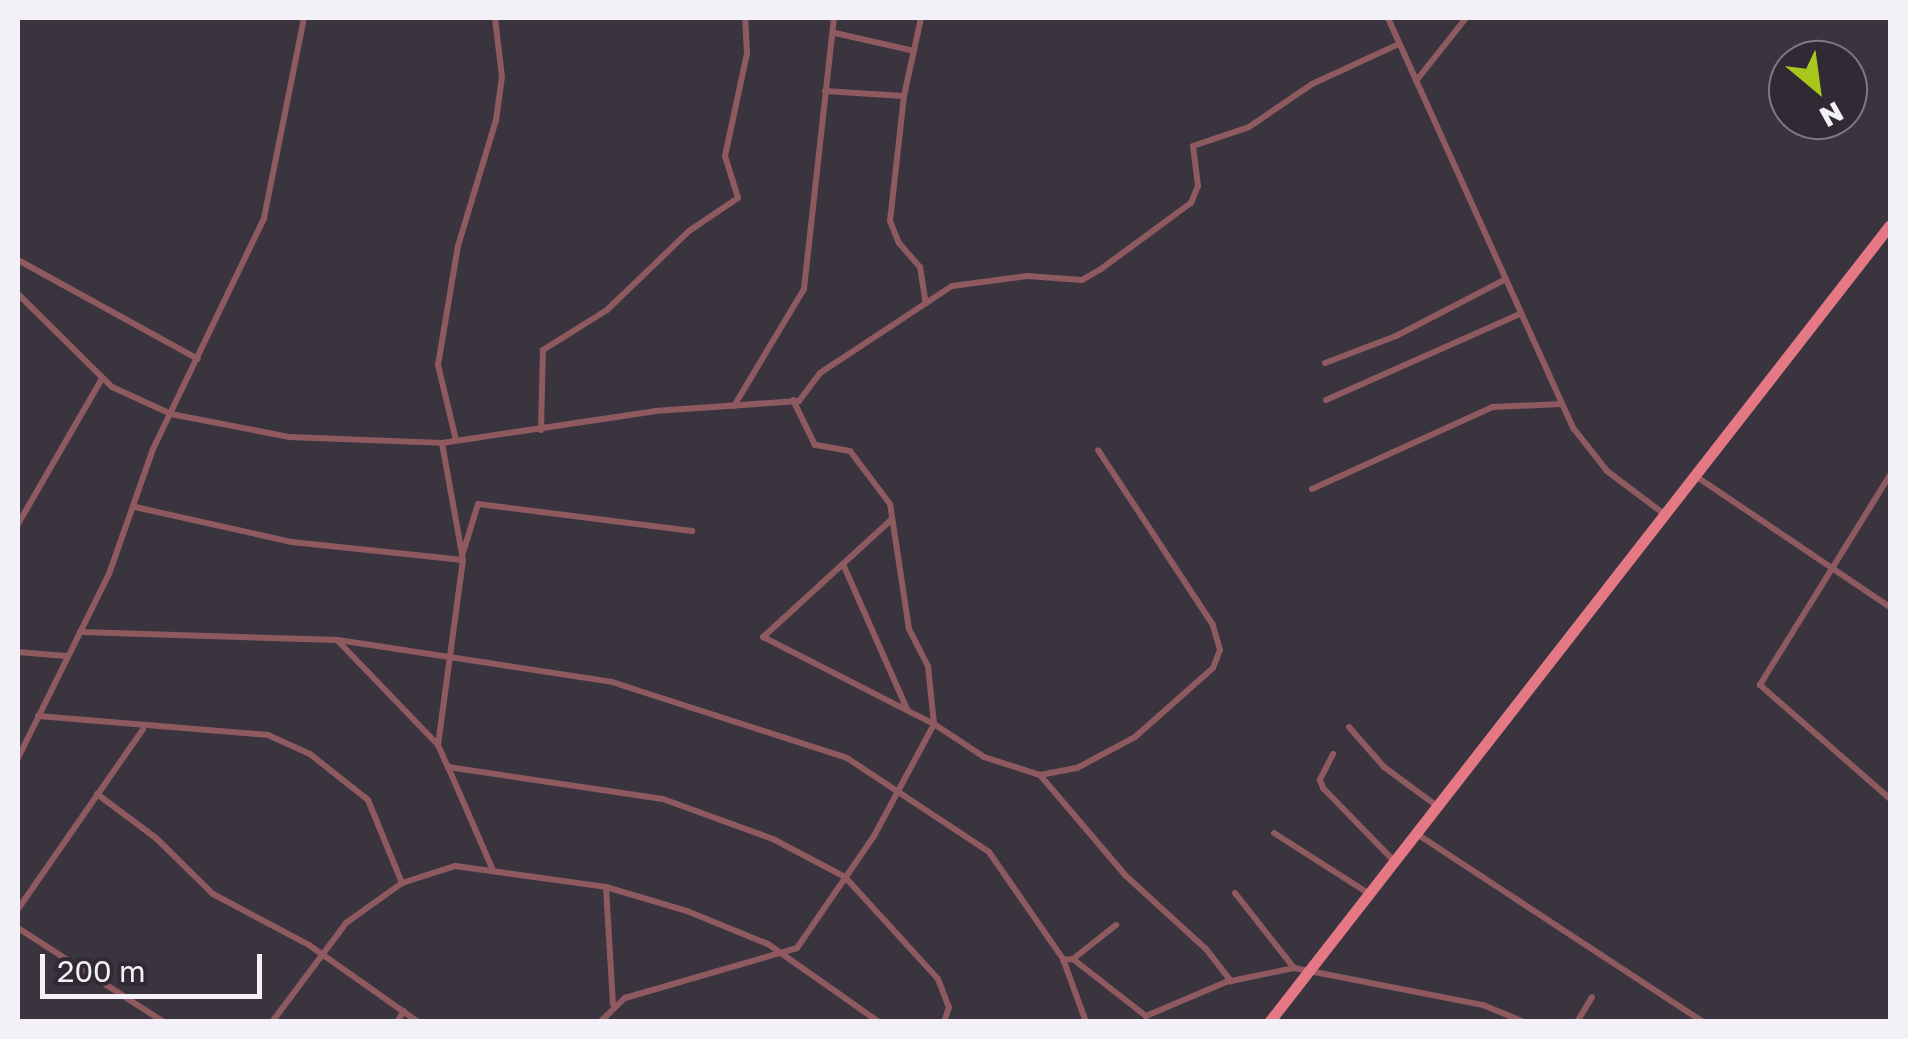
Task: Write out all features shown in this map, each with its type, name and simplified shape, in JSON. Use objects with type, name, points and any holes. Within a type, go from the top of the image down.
[{"type":"main road","points":[[1269,1022],[1890,226]]},
{"type":"street","points":[[18,758],[80,632],[171,414],[267,209],[304,18]]},
{"type":"street","points":[[456,440],[438,364],[458,246],[496,120],[502,72],[495,18]]},
{"type":"street","points":[[541,430],[543,350],[608,310],[688,231],[738,198],[725,156],[747,53],[745,18]]},
{"type":"street","points":[[734,407],[804,289],[834,18]]},
{"type":"street","points":[[921,18],[904,96],[890,221],[920,267],[926,305]]},
{"type":"street","points":[[1388,18],[1561,404],[1607,471],[1665,514]]},
{"type":"street","points":[[1416,81],[1466,18]]},
{"type":"street","points":[[835,34],[914,50]]},
{"type":"street","points":[[18,294],[101,380],[171,414],[289,436],[442,442],[654,411],[793,400],[804,398],[820,372],[962,284],[1091,276],[1191,203],[1198,186],[1193,146],[1249,127],[1312,84],[1399,44]]},
{"type":"street","points":[[825,91],[904,96]]},
{"type":"street","points":[[18,260],[198,359]]},
{"type":"street","points":[[1325,363],[1396,336],[1504,280]]},
{"type":"street","points":[[1326,400],[1520,314]]},
{"type":"street","points":[[18,524],[101,380]]},
{"type":"street","points":[[600,1022],[614,1004],[785,955],[805,938],[901,791],[934,724],[928,666],[909,629],[885,495],[857,458],[807,436],[793,400]]},
{"type":"street","points":[[1312,489],[1492,407],[1561,404]]},
{"type":"street","points":[[442,442],[463,558]]},
{"type":"street","points":[[1040,775],[1100,760],[1136,737],[1213,668],[1220,650],[1213,625],[1098,450]]},
{"type":"street","points":[[1890,475],[1760,685],[1890,799]]},
{"type":"street","points":[[1696,477],[1890,606]]},
{"type":"street","points":[[438,745],[463,558],[478,504],[692,531]]},
{"type":"street","points":[[135,507],[292,542],[463,558]]},
{"type":"street","points":[[892,519],[763,637],[934,724],[984,757],[1040,775],[1125,875],[1206,949],[1230,981]]},
{"type":"street","points":[[844,564],[907,710]]},
{"type":"street","points":[[80,632],[338,640],[612,682],[847,758],[989,852],[1064,960],[1086,1022]]},
{"type":"street","points":[[338,640],[438,745],[492,868]]},
{"type":"street","points":[[18,652],[66,656]]},
{"type":"street","points":[[38,716],[144,729],[268,735],[310,754],[368,800],[402,883]]},
{"type":"street","points":[[1349,727],[1384,767],[1438,806]]},
{"type":"street","points":[[18,908],[144,729]]},
{"type":"street","points":[[1333,754],[1320,780],[1323,788],[1394,861]]},
{"type":"street","points":[[448,767],[663,800],[774,839],[845,878],[938,979],[949,1004],[944,1022]]},
{"type":"street","points":[[97,794],[156,838],[213,894],[322,955],[418,1022]]},
{"type":"street","points":[[1274,833],[1369,894]]},
{"type":"street","points":[[1416,833],[1703,1022]]},
{"type":"street","points":[[272,1022],[346,923],[402,883],[441,866],[492,868],[606,887],[687,911],[785,955],[878,1022]]},
{"type":"street","points":[[606,887],[614,1004]]},
{"type":"street","points":[[1235,893],[1294,968]]},
{"type":"street","points":[[1064,960],[1073,959],[1116,925]]},
{"type":"street","points":[[18,928],[164,1022]]},
{"type":"street","points":[[1073,959],[1146,1016],[1230,981],[1294,968],[1312,969],[1438,1001],[1483,1005],[1524,1022]]},
{"type":"street","points":[[1577,1022],[1592,997]]},
{"type":"street","points":[[397,1022],[404,1012]]}]
